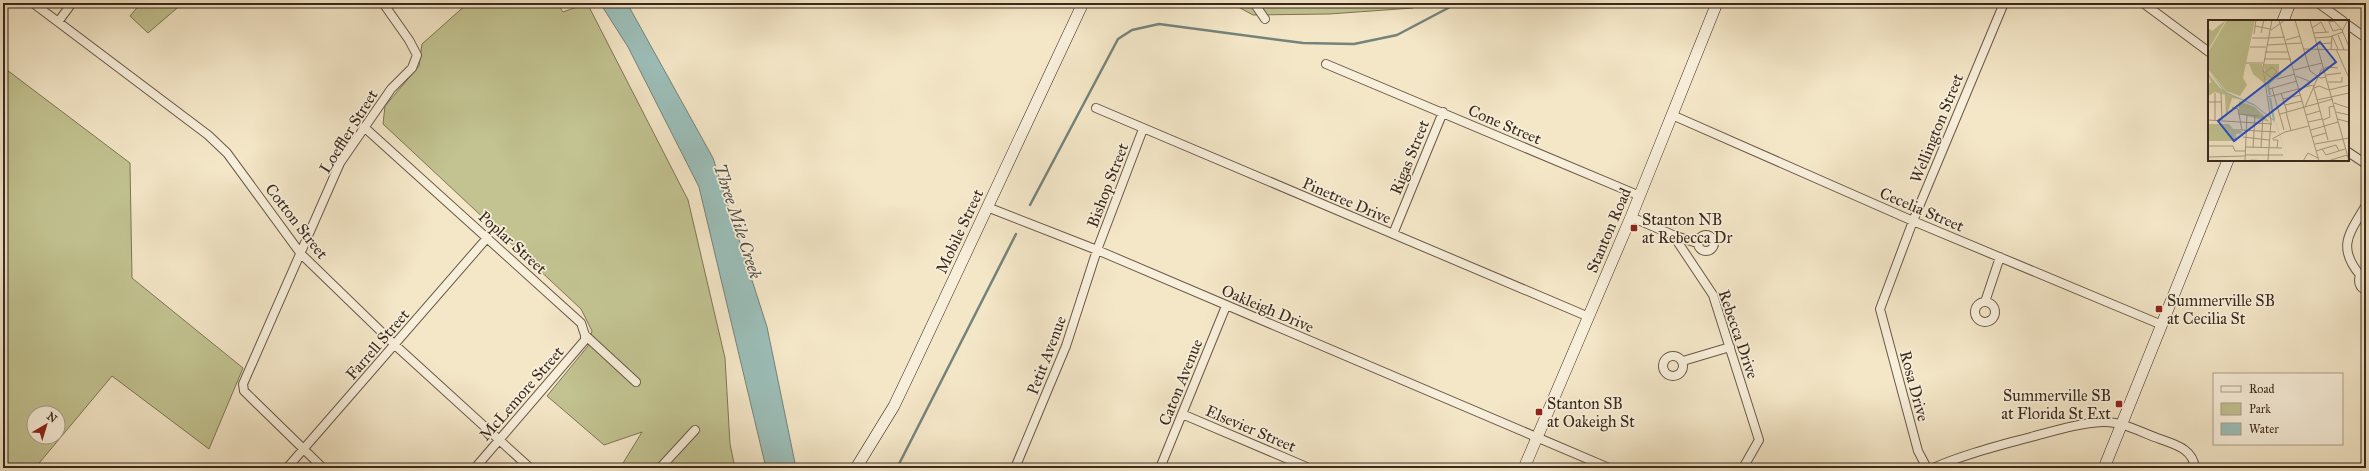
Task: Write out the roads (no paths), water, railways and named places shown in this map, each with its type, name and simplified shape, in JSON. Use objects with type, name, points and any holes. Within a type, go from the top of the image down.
[{"type":"street","name":"Cotton Street","points":[[33,3],[208,135],[227,153],[301,254],[395,344],[530,468]]},
{"type":"street","points":[[58,22],[72,3]]},
{"type":"street","name":"Mobile Street","points":[[856,468],[894,406],[1084,3]]},
{"type":"street","points":[[1254,3],[1265,19]]},
{"type":"street","name":"Stanton Road","points":[[1524,468],[1640,196],[1718,3]]},
{"type":"street","name":"Wellington Street","points":[[1880,309],[1913,221],[2004,3]]},
{"type":"street","points":[[2143,3],[2208,51]]},
{"type":"street","points":[[2283,20],[2290,3]]},
{"type":"street","points":[[2318,3],[2342,20]]},
{"type":"street","name":"Loeffler Street","points":[[323,468],[244,392],[242,384],[301,254],[340,163],[391,90],[412,68],[417,55],[409,40],[383,4]]},
{"type":"street","points":[[2349,26],[2366,38]]},
{"type":"street","name":"Cone Street","points":[[1326,64],[1640,196]]},
{"type":"street","name":"Pinetree Drive","points":[[1096,108],[1589,317]]},
{"type":"street","name":"Rigas Street","points":[[1393,234],[1443,112]]},
{"type":"street","name":"Cecelia Street","points":[[1672,115],[1913,221],[2162,325]]},
{"type":"street","name":"Poplar Street","points":[[364,127],[581,323],[585,335],[636,382]]},
{"type":"street","name":"Bishop Street","points":[[1097,250],[1143,129]]},
{"type":"street","points":[[2349,153],[2366,164]]},
{"type":"street","points":[[2104,468],[2228,161]]},
{"type":"street","points":[[2366,205],[2348,236],[2346,251],[2363,273],[2360,284],[2366,290]]},
{"type":"street","name":"Oakleigh Drive","points":[[987,207],[1097,250],[1609,468]]},
{"type":"street","points":[[1631,217],[1673,235],[1697,243]]},
{"type":"street","name":"Rebecca Drive","points":[[1673,235],[1713,295],[1759,440],[1743,468]]},
{"type":"street","name":"Farrell Street","points":[[286,468],[487,238]]},
{"type":"street","name":"Petit Avenue","points":[[1015,468],[1066,346],[1097,250]]},
{"type":"street","points":[[1985,302],[2000,257]]},
{"type":"street","name":"Caton Avenue","points":[[1160,468],[1226,306]]},
{"type":"street","name":"Rosa Drive","points":[[1880,309],[1918,451],[1927,468]]},
{"type":"street","name":"McLemore Street","points":[[475,468],[585,340],[585,335]]},
{"type":"street","points":[[1683,362],[1730,347]]},
{"type":"street","name":"Elsevier Street","points":[[1182,414],[1309,468]]},
{"type":"street","points":[[1933,468],[1960,456],[2064,428],[2103,422],[2122,424],[2137,432],[2179,446],[2190,454],[2194,468]]},
{"type":"street","points":[[660,468],[695,430]]},
{"type":"water","points":[[600,3],[627,3],[713,158],[767,327],[796,468],[766,468],[699,187],[628,47]]},
{"type":"waterway","points":[[1030,205],[1118,39],[1132,30],[1159,24],[1303,43],[1354,44],[1397,35],[1450,7]]},
{"type":"waterway","points":[[897,468],[1016,234]]},
{"type":"place","name":"Stanton NB at Rebecca Dr","points":[[1634,228]]},
{"type":"place","name":"Summerville SB at Cecilia St","points":[[2159,309]]},
{"type":"place","name":"Summerville SB at Florida St Ext","points":[[2119,404]]},
{"type":"place","name":"Stanton SB at Oakeigh St","points":[[1539,412]]},
{"type":"water label","name":"Three Mile Creek","points":[[738,221]]}]
